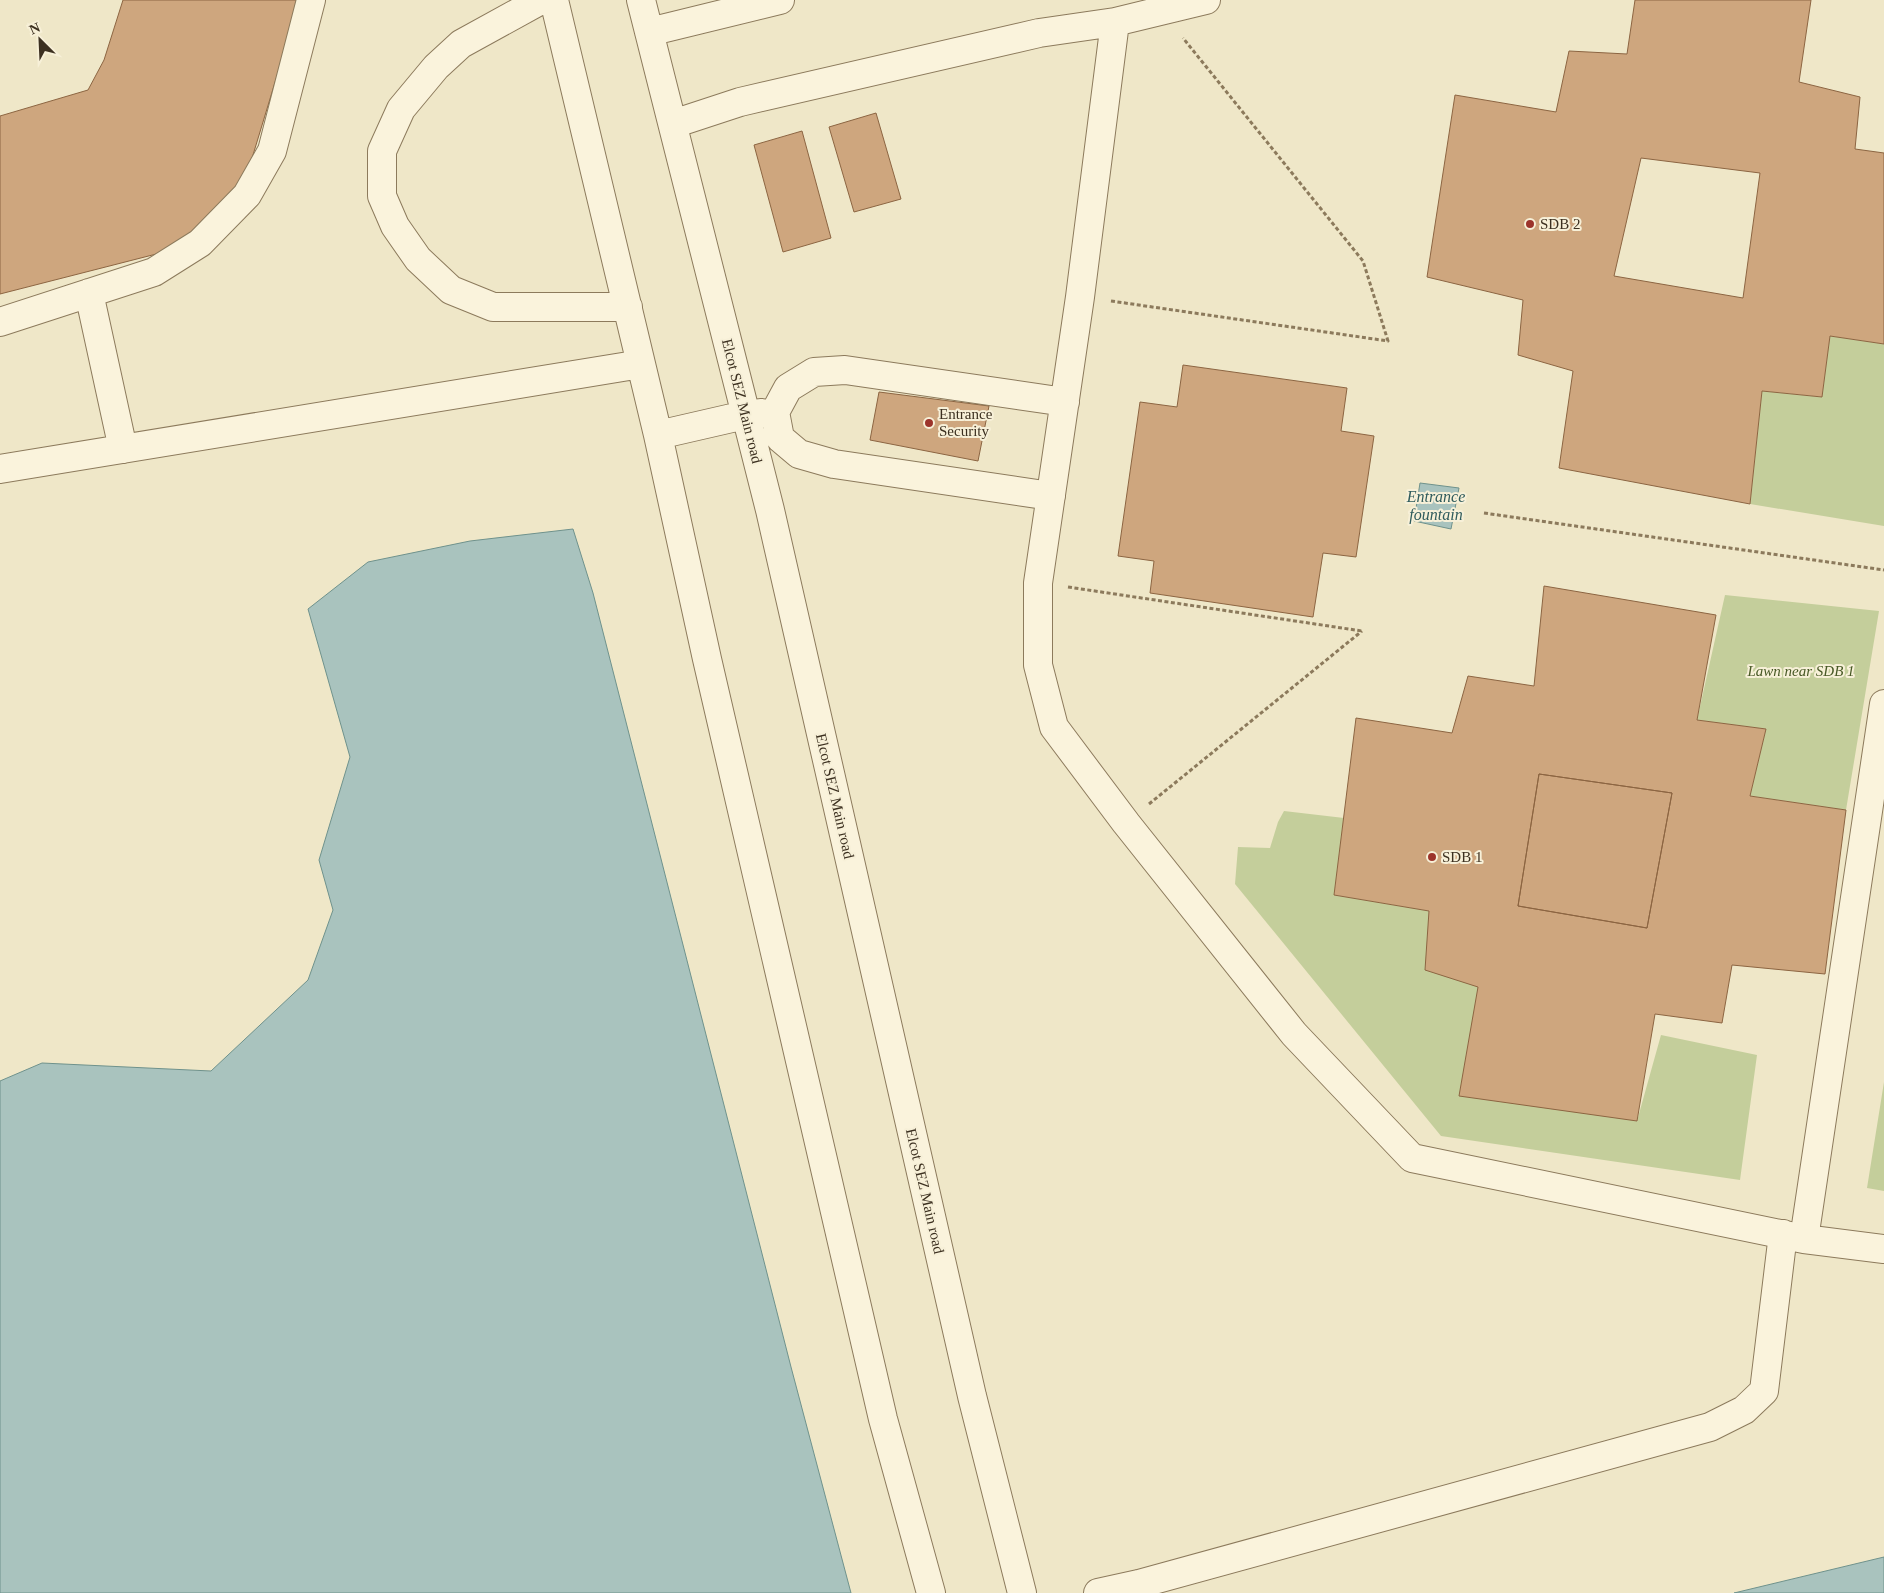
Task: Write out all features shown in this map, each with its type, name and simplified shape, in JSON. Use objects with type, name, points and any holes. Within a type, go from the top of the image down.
[{"type":"street","points":[[0,322],[154,272],[200,243],[247,195],[272,151],[311,0]]},
{"type":"street","points":[[541,0],[461,44],[436,66],[401,110],[382,151],[382,196],[395,226],[418,259],[451,290],[493,307],[628,307]]},
{"type":"street","points":[[554,0],[658,435],[707,658],[882,1419],[931,1593]]},
{"type":"street","name":"Elcot SEZ Main road","points":[[641,0],[774,530],[972,1396],[1022,1593]]},
{"type":"street","points":[[649,32],[780,0]]},
{"type":"street","points":[[673,124],[740,102],[942,55],[1039,33],[1115,22],[1206,0]]},
{"type":"street","points":[[1115,22],[1080,297],[1038,583],[1038,666],[1054,727],[1126,823],[1294,1034],[1412,1158],[1793,1237],[1884,1250]]},
{"type":"street","points":[[89,293],[123,449]]},
{"type":"street","points":[[0,469],[641,364]]},
{"type":"street","points":[[1051,496],[834,464],[799,454],[780,438],[775,412],[788,388],[814,372],[845,370],[1065,402]]},
{"type":"street","points":[[658,435],[745,415],[775,412]]},
{"type":"street","points":[[1098,1593],[1139,1584],[1710,1427],[1744,1410],[1764,1391],[1793,1237],[1884,704]]},
{"type":"path","points":[[1080,297],[1388,342],[1364,261],[1160,10]]},
{"type":"path","points":[[1484,514],[1884,570]]},
{"type":"path","points":[[1038,583],[1362,631],[1126,823]]},
{"type":"green space","points":[[1830,336],[1884,344],[1884,526],[1750,504],[1762,391],[1822,397]]},
{"type":"green space","name":"Lawn near SDB 1","points":[[1725,595],[1879,611],[1846,810],[1750,796],[1766,729],[1697,720]]},
{"type":"green space","points":[[1284,811],[1344,818],[1334,895],[1429,911],[1478,987],[1637,1121],[1661,1035],[1757,1055],[1740,1180],[1441,1136],[1235,884],[1238,847],[1270,848],[1278,822]]},
{"type":"green space","points":[[1884,1082],[1884,1191],[1867,1188]]},
{"type":"water","name":"Entrance fountain","points":[[1420,483],[1459,488],[1451,529],[1414,521]]},
{"type":"water","points":[[573,529],[593,593],[791,1367],[851,1593],[0,1593],[0,1081],[42,1063],[211,1071],[308,980],[333,910],[319,860],[350,757],[308,609],[368,562],[470,541]]},
{"type":"water","points":[[1884,1557],[1884,1593],[1734,1593]]},
{"type":"building","points":[[123,0],[300,0],[246,178],[224,214],[172,250],[0,294],[0,116],[88,90],[104,60]]},
{"type":"building","name":"SDB 2","points":[[1635,0],[1811,0],[1799,82],[1860,97],[1855,149],[1884,153],[1884,344],[1830,336],[1822,397],[1762,391],[1750,504],[1559,468],[1573,371],[1518,355],[1523,300],[1427,277],[1455,95],[1556,112],[1569,51],[1627,54]],"holes":[[[1641,158],[1760,173],[1743,298],[1614,276]]]},
{"type":"building","points":[[876,113],[901,199],[854,212],[829,127]]},
{"type":"building","points":[[802,131],[831,238],[783,252],[754,145]]},
{"type":"building","points":[[1183,365],[1347,388],[1341,431],[1374,436],[1356,557],[1323,553],[1313,617],[1150,593],[1154,561],[1118,556],[1140,402],[1177,407]]},
{"type":"building","name":"Entrance Security","points":[[879,392],[989,406],[978,461],[870,440]]},
{"type":"building","name":"SDB 1","points":[[1544,586],[1716,615],[1697,720],[1766,729],[1750,796],[1846,810],[1825,974],[1732,965],[1722,1023],[1655,1014],[1637,1121],[1459,1096],[1478,987],[1425,970],[1429,911],[1334,895],[1356,718],[1452,733],[1468,676],[1534,686]],"holes":[[[1539,774],[1672,793],[1647,928],[1518,906]]]},
{"type":"building","points":[[1539,774],[1672,793],[1647,928],[1518,906]]},
{"type":"place","name":"SDB 2","points":[[1530,224]]},
{"type":"place","name":"Entrance Security","points":[[929,423]]},
{"type":"place","name":"SDB 1","points":[[1432,857]]}]
